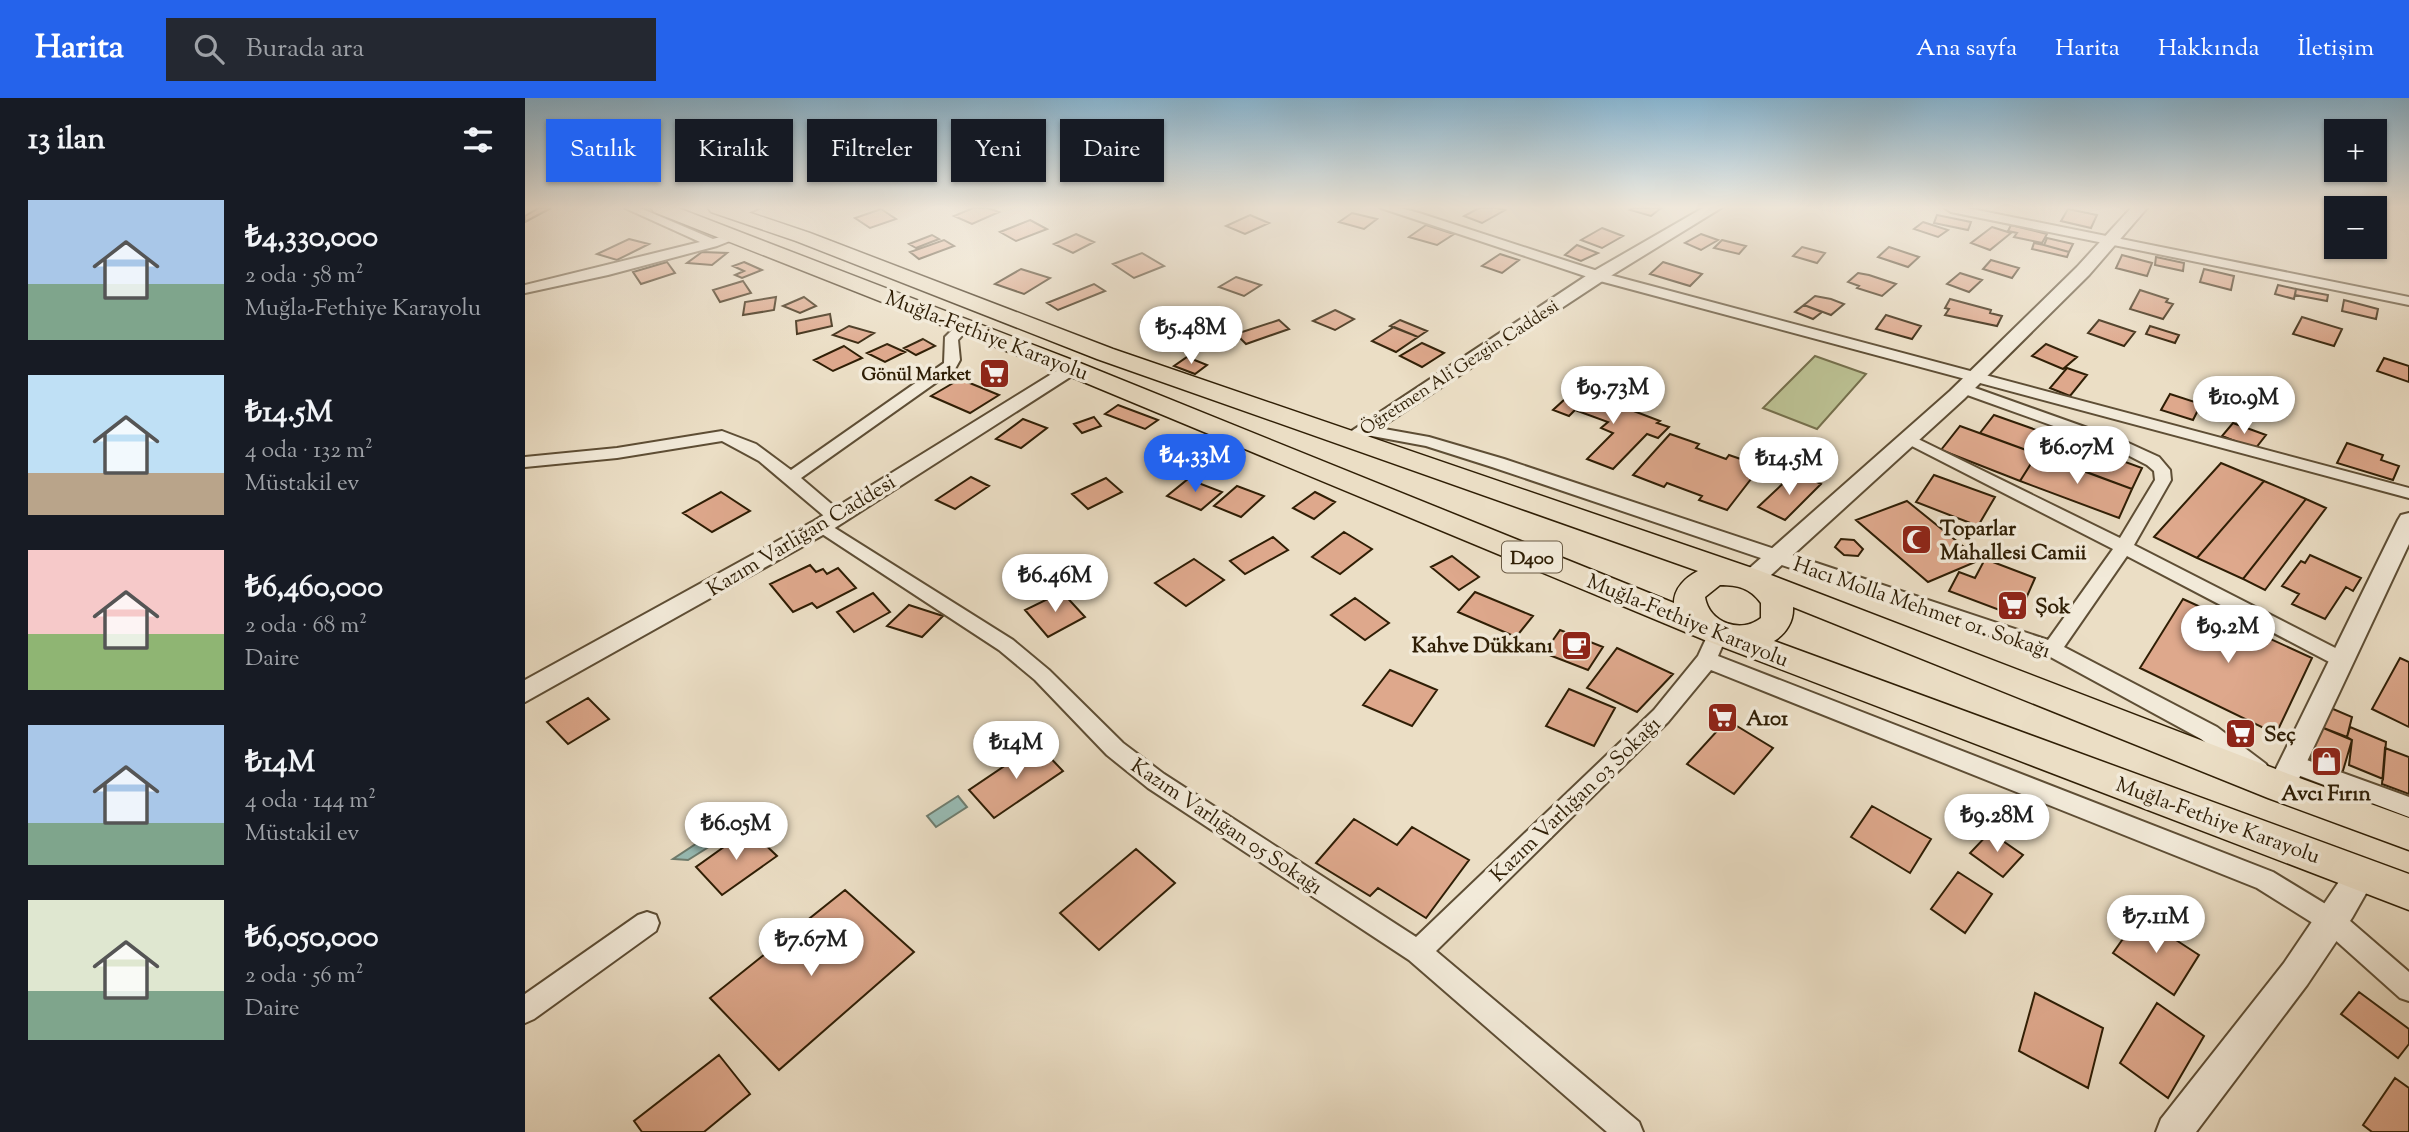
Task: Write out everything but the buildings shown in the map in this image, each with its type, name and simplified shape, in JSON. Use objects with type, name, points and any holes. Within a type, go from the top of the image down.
[{"type":"highway","name":"Muğla-Fethiye Karayolu","points":[[807,256],[1713,647],[2409,892]]},
{"type":"highway","name":"Muğla-Fethiye Karayolu","points":[[853,256],[1105,354],[1355,435],[2287,775],[2409,834]]},
{"type":"highway","points":[[1715,576],[1752,579],[1768,590],[1776,600],[1779,610],[1777,620],[1771,628],[1761,635],[1733,637],[1713,647],[1689,607],[1689,596],[1693,587],[1715,576]]},
{"type":"street","points":[[525,289],[625,256]]},
{"type":"street","points":[[1545,256],[1598,276],[1969,384],[2409,493]]},
{"type":"street","name":"Öğretmen Ali Gezgin Caddesi","points":[[1355,435],[1631,256]]},
{"type":"street","points":[[1752,579],[1910,441],[2098,256]]},
{"type":"street","points":[[2184,256],[2409,301]]},
{"type":"street","points":[[789,478],[950,366],[953,360],[949,342],[964,326]]},
{"type":"street","name":"Kazım Varlığan Caddesi","points":[[525,692],[829,521],[1071,368]]},
{"type":"street","points":[[1969,384],[2089,432],[2153,461],[2162,470],[2163,480],[2124,547],[2052,649]]},
{"type":"street","name":"Hacı Molla Mehmet 01. Sokağı","points":[[1355,435],[1429,442],[2052,649],[2287,775],[2409,807]]},
{"type":"street","name":"Kazım Varlığan 05 Sokağı","points":[[525,462],[617,453],[722,436],[744,443],[789,478],[829,521],[1006,645],[1042,675],[1115,749],[1156,781],[1418,953],[1629,1132]]},
{"type":"street","points":[[1910,441],[2124,547],[2342,660]]},
{"type":"street","points":[[2287,775],[2409,520]]},
{"type":"street","points":[[1713,647],[2265,880],[2333,922],[2409,989]]},
{"type":"street","name":"Kazım Varlığan 03 Sokağı","points":[[1418,953],[1661,716],[1713,647]]},
{"type":"street","points":[[2173,1132],[2293,979],[2333,922],[2362,874]]},
{"type":"street","points":[[525,1010],[647,923]]},
{"type":"green space","points":[[1815,356],[1866,374],[1817,429],[1763,408]]},
{"type":"water","points":[[958,796],[967,807],[936,827],[927,816]]},
{"type":"water","points":[[749,809],[758,816],[688,860],[673,859]]},
{"type":"place","name":"Gönül Market","points":[[994,374]]},
{"type":"place","name":"Toparlar Mahallesi Camii","points":[[1917,540]]},
{"type":"place","name":"Şok","points":[[2012,606]]},
{"type":"place","name":"Kahve Dükkanı","points":[[1576,645]]},
{"type":"place","name":"A101","points":[[1723,718]]},
{"type":"place","name":"Seç","points":[[2241,734]]},
{"type":"place","name":"Avcı Fırın","points":[[2326,761]]}]
